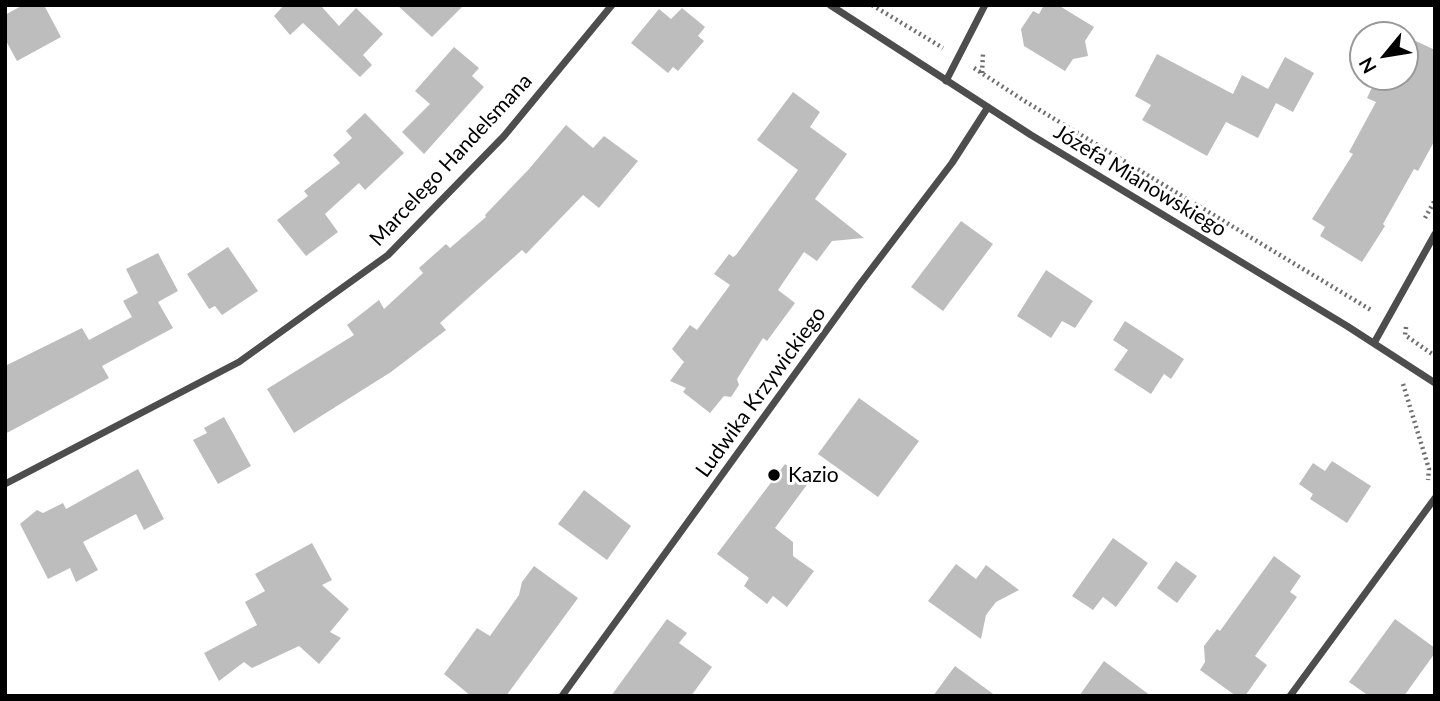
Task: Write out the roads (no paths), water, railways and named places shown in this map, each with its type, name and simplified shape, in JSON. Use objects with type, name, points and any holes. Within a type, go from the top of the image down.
[{"type":"street","name":"Marcelego Handelsmana","points":[[5,484],[239,362],[388,255],[504,136],[612,5]]},
{"type":"street","name":"Józefa Mianowskiego","points":[[830,5],[946,81],[1435,383]]},
{"type":"street","points":[[946,81],[985,5]]},
{"type":"street","name":"Ludwika Krzywickiego","points":[[562,696],[860,284],[952,163],[988,107]]},
{"type":"street","points":[[1374,343],[1435,234]]},
{"type":"street","points":[[1290,696],[1435,498]]},
{"type":"place","name":"Kazio","points":[[774,475]]}]
